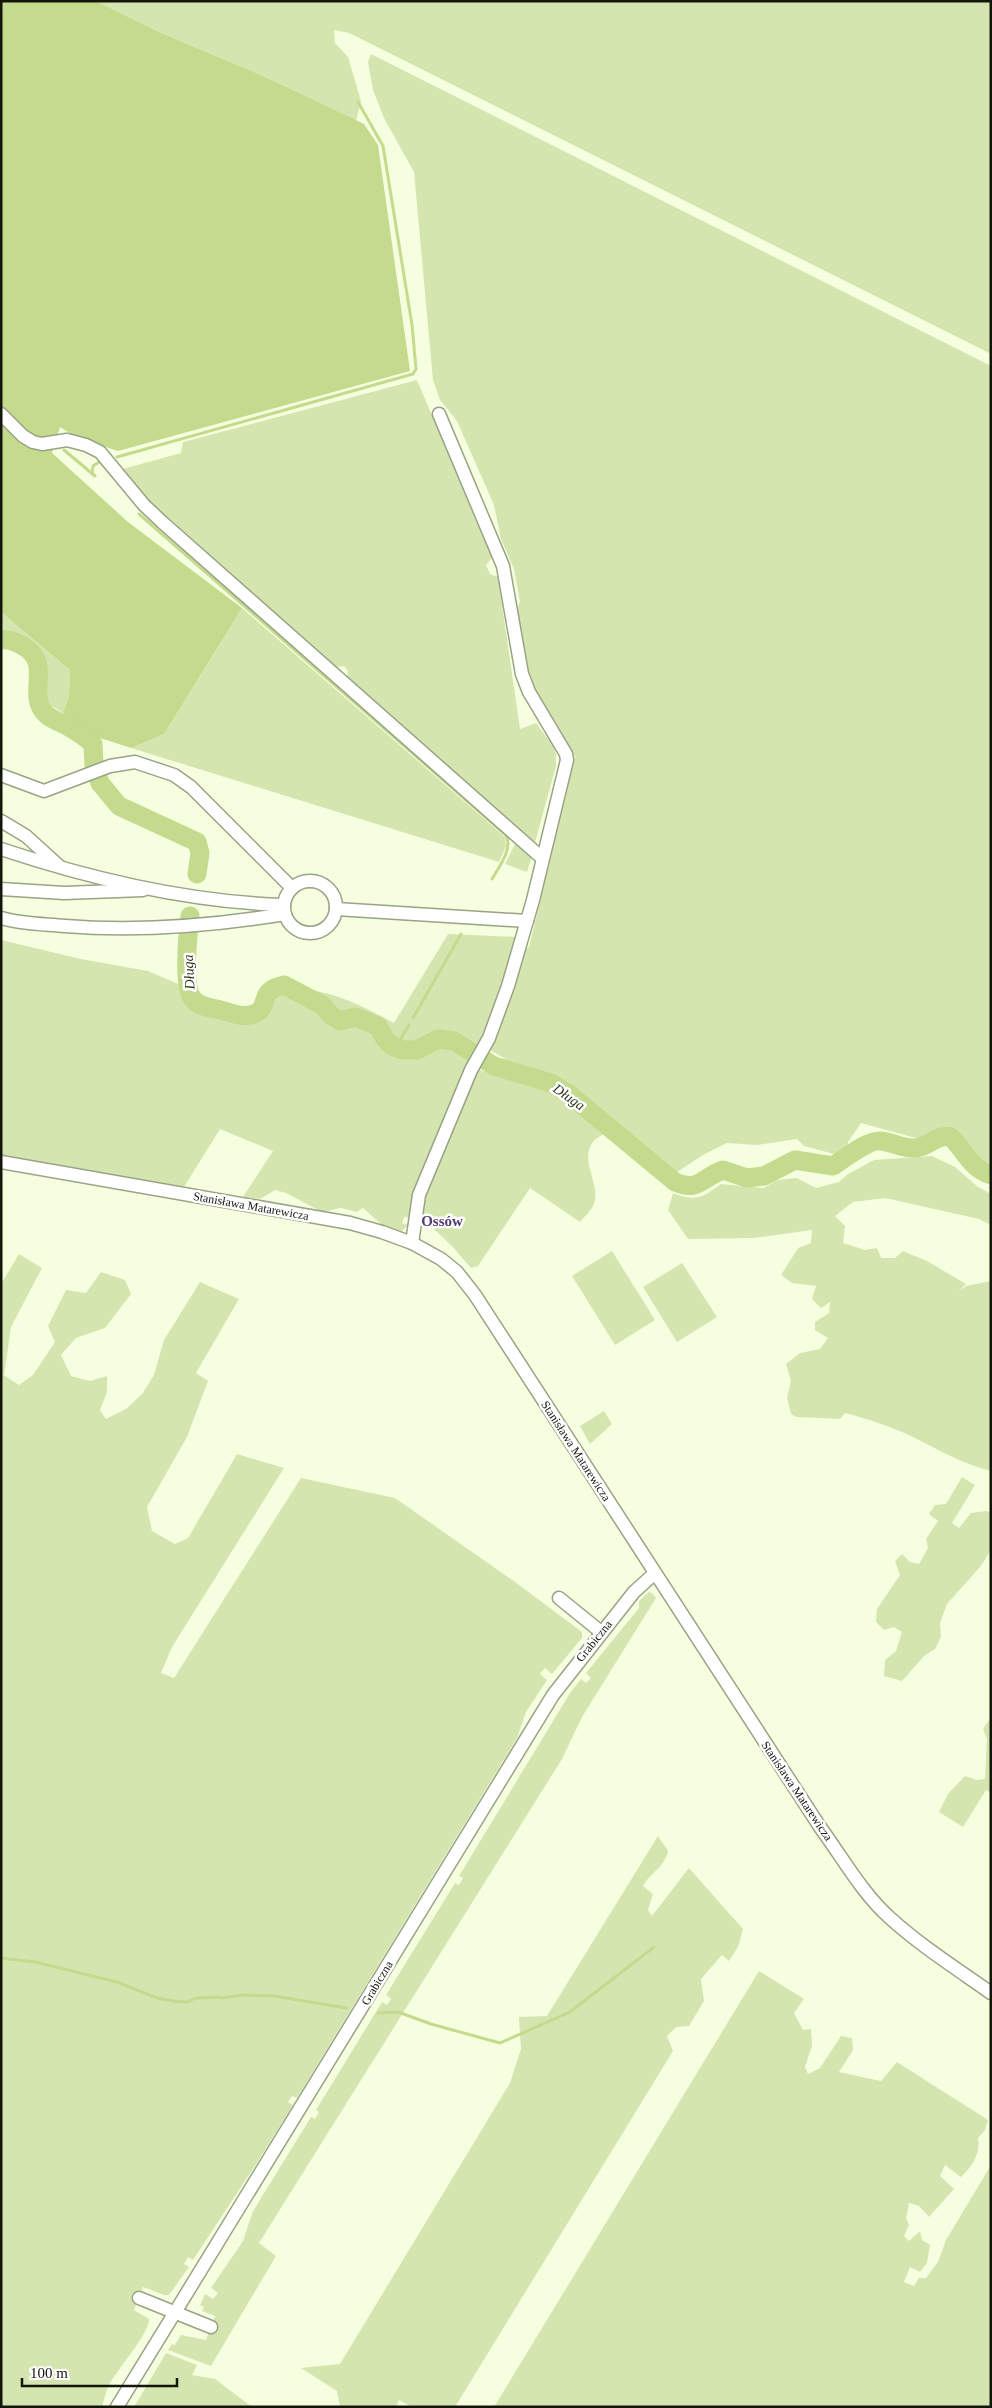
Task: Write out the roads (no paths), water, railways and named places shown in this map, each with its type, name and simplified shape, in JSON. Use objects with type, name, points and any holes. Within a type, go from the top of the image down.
[{"type":"street","points":[[1,414],[23,436],[33,442],[42,444],[67,440],[86,445],[100,452],[144,505],[162,522],[542,858]]},
{"type":"street","points":[[412,1243],[419,1196],[471,1070],[489,1038],[508,986],[527,921],[566,764],[566,754],[529,692],[522,674],[503,566],[439,414]]},
{"type":"street","points":[[1,775],[44,791],[110,766],[135,762],[183,779],[292,888]]},
{"type":"street","points":[[1,821],[26,836],[60,867]]},
{"type":"street","points":[[1,849],[60,867],[156,889],[284,909]]},
{"type":"street","points":[[304,882],[321,883],[334,894],[336,909],[334,920],[328,927],[312,934],[296,929],[289,924],[284,909],[285,899],[292,888],[304,882]]},
{"type":"street","points":[[1,889],[64,893],[127,892],[156,889]]},
{"type":"street","points":[[1,918],[95,929],[173,928],[208,926],[284,909]]},
{"type":"street","points":[[336,909],[527,921]]},
{"type":"street","name":"Stanisława Matarewicza","points":[[1,1162],[350,1223],[412,1243],[449,1265],[475,1295],[820,1826],[876,1902],[889,1917],[925,1946],[991,1994]]},
{"type":"street","name":"Grabiczna","points":[[117,2407],[549,1701],[600,1632],[638,1587],[655,1573]]},
{"type":"street","points":[[559,1598],[600,1632]]},
{"type":"street","points":[[139,2298],[211,2327]]},
{"type":"waterway","points":[[117,457],[413,374],[416,369],[412,325],[383,146],[358,102]]},
{"type":"waterway","points":[[64,450],[95,476]]},
{"type":"waterway","points":[[92,474],[93,466],[99,462]]},
{"type":"waterway","points":[[139,514],[506,835],[508,846],[492,879]]},
{"type":"waterway","name":"Długa","points":[[1,640],[15,642],[32,653],[37,661],[39,704],[49,717],[74,730],[93,744],[94,765],[100,783],[119,806],[197,842],[200,853],[197,874]]},
{"type":"waterway","name":"Długa","points":[[190,916],[187,972],[190,992],[198,1004],[237,1015],[250,1015],[259,1011],[270,991],[284,985],[322,1005],[332,1016],[340,1021],[355,1017],[378,1026],[385,1039],[392,1046],[403,1050],[417,1050],[438,1039],[454,1041],[494,1066],[551,1083],[569,1094],[675,1182],[683,1185],[695,1185],[723,1170],[747,1178],[764,1176],[795,1160],[833,1166],[863,1146],[876,1141],[915,1148],[941,1137],[951,1137],[973,1164],[991,1175]]},
{"type":"waterway","points":[[413,1018],[461,934]]},
{"type":"waterway","points":[[396,1047],[409,1025]]},
{"type":"waterway","points":[[378,2013],[398,2012],[431,2024],[500,2043],[570,2012],[654,1947]]},
{"type":"waterway","points":[[1,1958],[35,1962],[117,1982],[157,1998],[173,2001],[187,2002],[196,1998],[222,1998],[242,1995],[274,1996],[346,2008]]},
{"type":"district","name":"Ossów","points":[[442,1221]]}]
